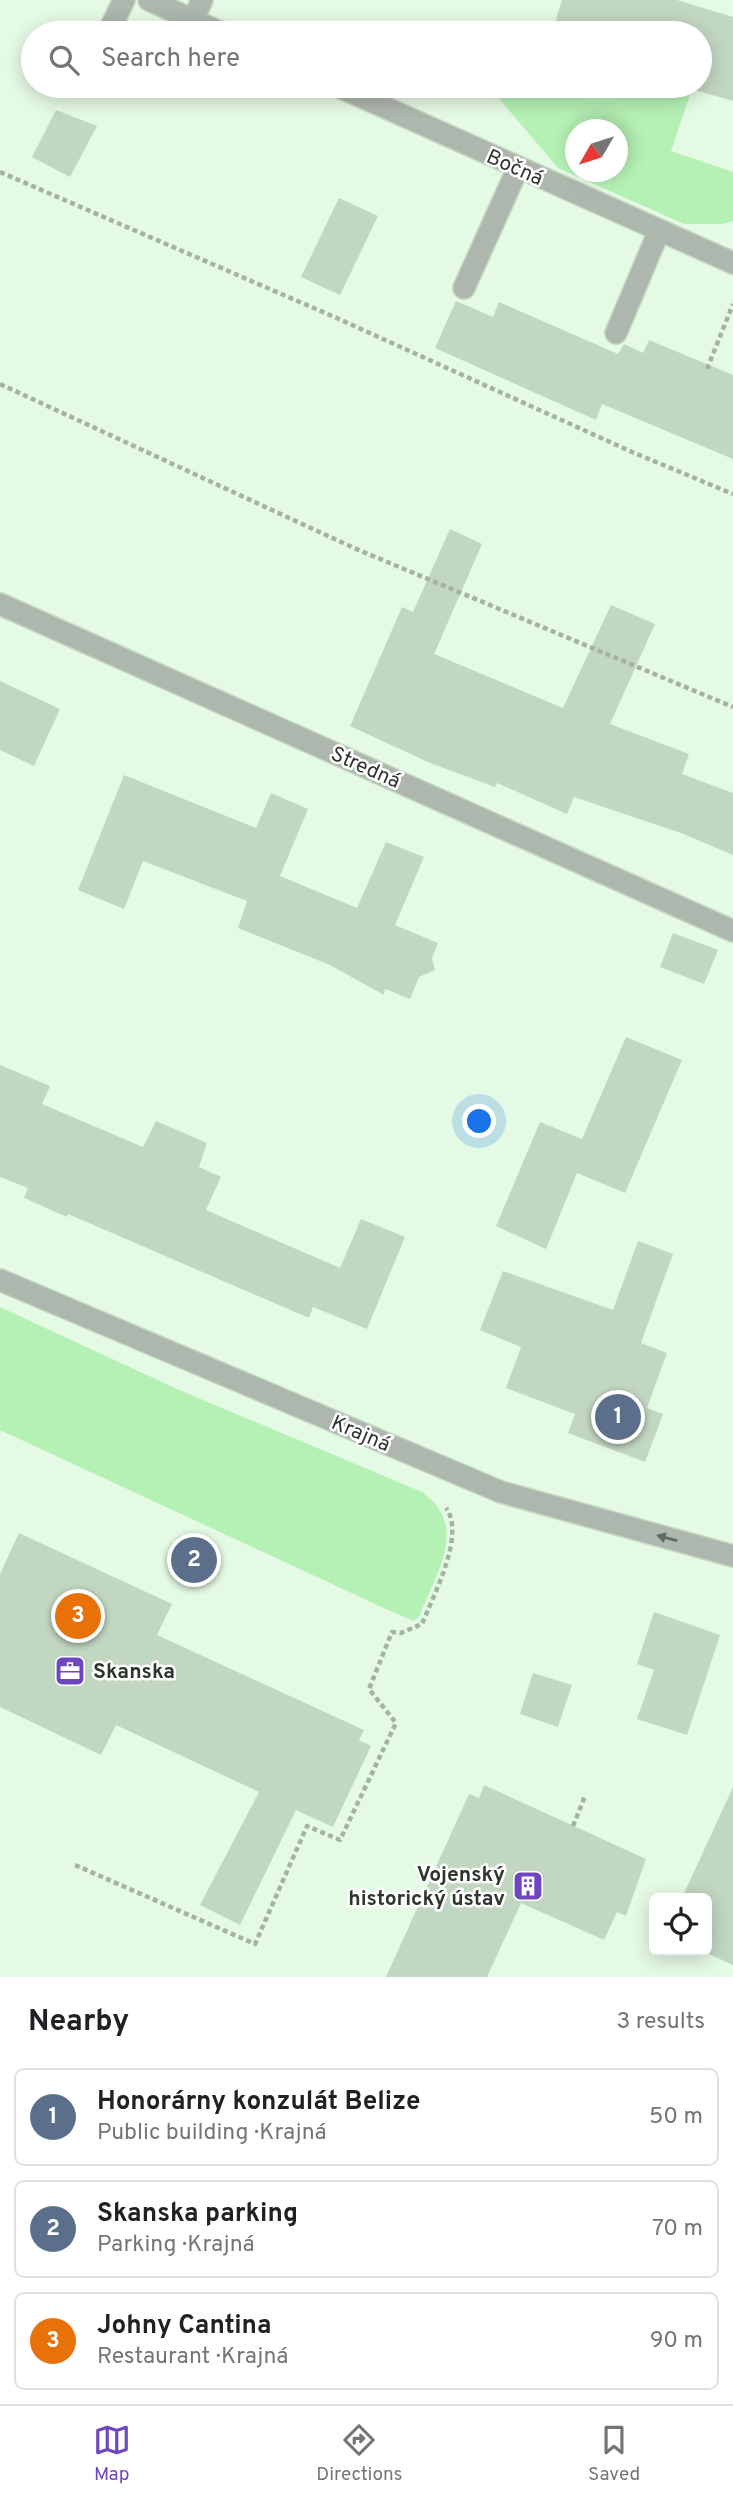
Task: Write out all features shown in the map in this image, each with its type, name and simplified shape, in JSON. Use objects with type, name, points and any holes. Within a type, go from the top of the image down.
[{"type":"street","points":[[114,21],[124,0]]},
{"type":"street","points":[[149,0],[193,20],[202,0]]},
{"type":"street","name":"Bočná","points":[[363,98],[733,263]]},
{"type":"street","points":[[464,288],[518,168]]},
{"type":"street","points":[[616,333],[659,230]]},
{"type":"street","name":"Stredná","points":[[0,604],[733,931]]},
{"type":"street","name":"Krajná","points":[[0,1280],[501,1492],[733,1556]]},
{"type":"path","points":[[0,172],[339,318],[632,452],[733,494]]},
{"type":"path","points":[[707,369],[733,304]]},
{"type":"path","points":[[0,384],[354,548],[733,707]]},
{"type":"path","points":[[75,1865],[255,1944],[307,1826],[340,1840],[396,1723],[369,1689],[392,1632],[401,1633],[422,1623],[427,1612],[449,1556],[452,1532],[450,1513],[444,1505]]},
{"type":"path","points":[[573,1826],[585,1796]]},
{"type":"green space","points":[[499,98],[689,98],[671,151],[733,172],[733,221],[722,224],[684,224],[590,182],[628,182],[628,119],[565,119],[565,171],[558,168]]},
{"type":"green space","points":[[0,1307],[177,1389],[422,1492],[436,1505],[444,1520],[447,1535],[440,1567],[419,1617],[414,1621],[388,1610],[0,1430]]},
{"type":"building","points":[[562,0],[677,0],[733,17],[733,101],[712,95],[712,21],[556,21]]},
{"type":"building","points":[[56,110],[97,126],[70,177],[32,157]]},
{"type":"building","points":[[339,198],[378,216],[340,295],[301,277]]},
{"type":"building","points":[[456,301],[493,317],[499,302],[618,354],[624,344],[643,353],[649,340],[733,375],[733,459],[602,404],[596,420],[435,348]]},
{"type":"building","points":[[450,529],[482,544],[434,654],[563,708],[611,605],[655,624],[610,724],[689,754],[682,774],[733,793],[733,855],[681,833],[574,797],[567,814],[497,783],[495,787],[430,763],[350,726],[402,607],[413,612]]},
{"type":"building","points":[[0,681],[60,709],[34,766],[0,750]]},
{"type":"building","points":[[124,775],[256,828],[271,793],[308,809],[280,876],[357,908],[386,842],[424,857],[395,925],[438,943],[432,958],[435,970],[419,977],[410,999],[385,989],[384,995],[330,965],[238,928],[247,901],[143,861],[124,909],[78,890]]},
{"type":"building","points":[[673,933],[718,950],[704,984],[660,967]]},
{"type":"building","points":[[626,1037],[682,1060],[625,1193],[577,1173],[546,1249],[496,1226],[540,1122],[582,1139]]},
{"type":"building","points":[[0,1065],[50,1086],[42,1104],[143,1147],[156,1121],[207,1143],[199,1167],[221,1177],[206,1210],[340,1268],[361,1219],[405,1237],[367,1329],[313,1307],[309,1318],[68,1214],[67,1217],[24,1198],[28,1188],[0,1177]]},
{"type":"building","points":[[638,1241],[673,1254],[641,1343],[667,1353],[647,1408],[663,1414],[645,1462],[568,1433],[575,1414],[506,1388],[521,1347],[480,1330],[503,1271],[613,1310]]},
{"type":"building","points":[[19,1533],[172,1604],[157,1635],[364,1730],[359,1740],[371,1746],[333,1827],[296,1810],[240,1925],[200,1905],[259,1792],[116,1725],[101,1755],[0,1707],[0,1574]]},
{"type":"building","points":[[654,1612],[720,1635],[687,1735],[637,1719],[654,1670],[637,1664]]},
{"type":"building","points":[[533,1673],[572,1685],[558,1727],[520,1714]]},
{"type":"building","name":"Vojenský historický ústav","points":[[484,1785],[646,1859],[626,1916],[617,1912],[604,1940],[521,1903],[487,1977],[386,1977],[469,1794],[479,1798]]},
{"type":"building","points":[[733,1787],[733,1965],[712,1956],[712,1893],[684,1893]]},
{"type":"place","name":"Honorárny konzulát Belize","points":[[618,1417]]},
{"type":"place","name":"Skanska parking","points":[[194,1560]]},
{"type":"place","name":"Johny Cantina","points":[[78,1616]]},
{"type":"place","name":"Skanska","points":[[70,1671]]},
{"type":"place","name":"Vojenský historický ústav","points":[[528,1886]]}]
